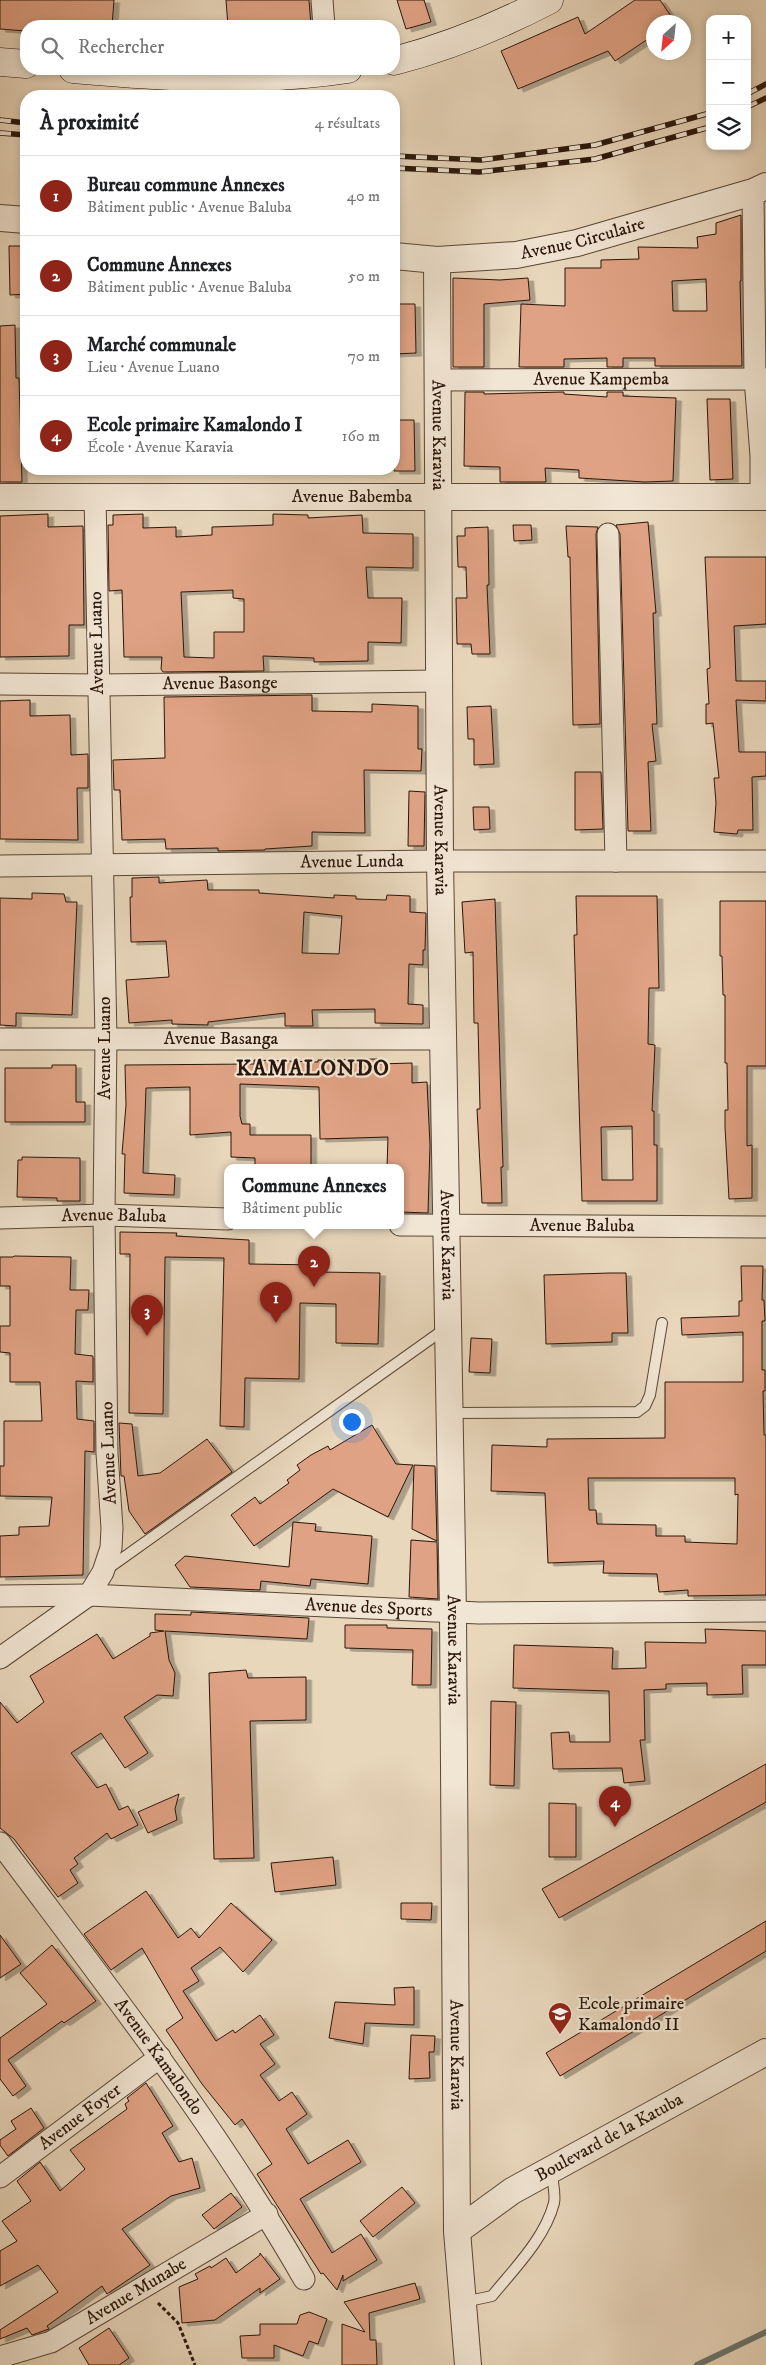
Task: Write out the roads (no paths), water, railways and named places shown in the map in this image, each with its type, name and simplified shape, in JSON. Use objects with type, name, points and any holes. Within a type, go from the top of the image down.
[{"type":"main road","points":[[400,59],[437,50],[482,32],[549,0]]},
{"type":"main road","points":[[0,62],[20,64]]},
{"type":"main road","points":[[174,75],[260,78],[288,75]]},
{"type":"street","points":[[322,0],[324,20]]},
{"type":"street","points":[[759,189],[761,456],[764,497]]},
{"type":"street","name":"Avenue Circulaire","points":[[400,257],[437,260],[516,255],[577,242],[759,189]]},
{"type":"street","points":[[0,218],[20,220]]},
{"type":"street","name":"Avenue Karavia","points":[[437,260],[436,380],[440,861],[453,1612],[457,2231],[468,2365]]},
{"type":"street","name":"Avenue Kampemba","points":[[436,380],[761,379]]},
{"type":"street","name":"Avenue Luano","points":[[89,1595],[103,1572],[111,1548],[112,1528],[107,1453],[104,1215],[106,1038],[95,496]]},
{"type":"street","name":"Avenue Babemba","points":[[0,497],[764,497]]},
{"type":"street","points":[[608,534],[616,861]]},
{"type":"street","name":"Avenue Basonge","points":[[0,684],[439,682]]},
{"type":"street","name":"Avenue Lunda","points":[[0,866],[440,861],[766,862]]},
{"type":"street","name":"Avenue Basanga","points":[[0,1039],[442,1039]]},
{"type":"street","name":"Avenue Baluba","points":[[0,1218],[104,1215],[224,1219]]},
{"type":"street","name":"Avenue Baluba","points":[[404,1225],[766,1227]]},
{"type":"street","points":[[0,1658],[89,1595]]},
{"type":"street","name":"Avenue des Sports","points":[[0,1596],[89,1595],[453,1612],[766,1611]]},
{"type":"street","name":"Avenue Kamalondo","points":[[0,1843],[160,2057],[267,2214],[304,2279]]},
{"type":"street","name":"Boulevard de la Katuba","points":[[457,2231],[512,2191],[766,2052]]},
{"type":"street","name":"Avenue Foyer","points":[[0,2177],[160,2057]]},
{"type":"street","name":"Avenue Munabe","points":[[0,2357],[51,2342],[267,2214]]},
{"type":"lane","points":[[449,1414],[637,1412],[645,1406],[650,1396],[662,1323]]},
{"type":"lane","points":[[103,1572],[447,1327]]},
{"type":"lane","points":[[463,2302],[492,2296],[531,2247],[545,2224],[554,2201],[551,2169]]},
{"type":"waterway","points":[[697,2365],[766,2332]]},
{"type":"railway","points":[[751,92],[766,84]]},
{"type":"railway","points":[[751,105],[766,98]]},
{"type":"railway","points":[[400,156],[481,160],[595,145],[706,114]]},
{"type":"railway","points":[[0,120],[20,122]]},
{"type":"railway","points":[[400,168],[479,172],[595,159],[706,128]]},
{"type":"railway","points":[[0,133],[20,135]]},
{"type":"place","name":"Commune Annexes","points":[[314,1287]]},
{"type":"place","name":"Bureau commune Annexes","points":[[276,1323]]},
{"type":"place","name":"Marché communale","points":[[147,1336]]},
{"type":"place","name":"Ecole primaire Kamalondo I","points":[[615,1827]]},
{"type":"place","name":"Ecole primaire Kamalondo II","points":[[560,2035]]},
{"type":"district","name":"KAMALONDO","points":[[313,1068]]}]
